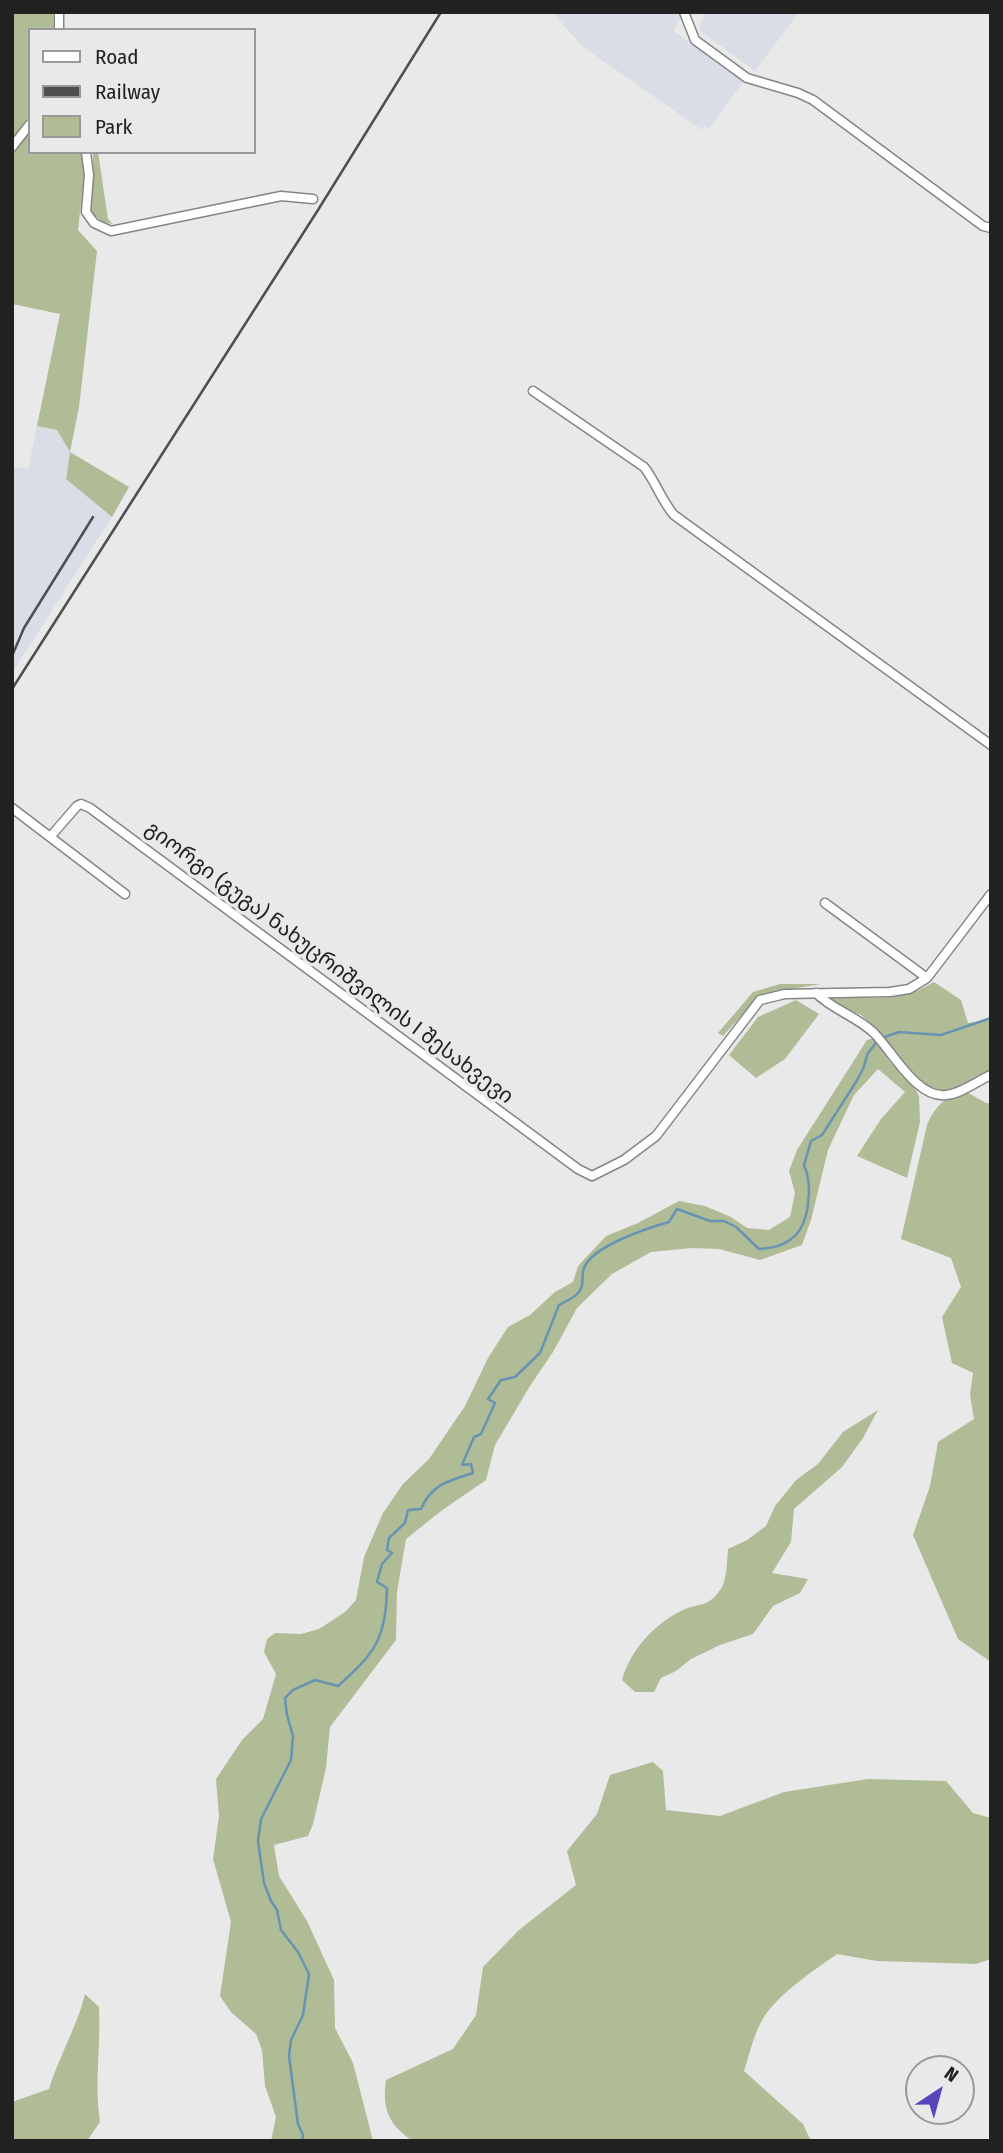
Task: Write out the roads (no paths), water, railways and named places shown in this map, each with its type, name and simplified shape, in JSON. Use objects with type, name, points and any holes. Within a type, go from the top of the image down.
[{"type":"street","points":[[684,12],[695,40],[747,78],[813,100],[983,226],[991,228]]},
{"type":"street","points":[[12,147],[28,127]]},
{"type":"street","points":[[86,154],[89,175],[86,212],[94,223],[111,232],[281,196],[313,199]]},
{"type":"street","points":[[533,391],[644,467],[652,477],[664,503],[674,515],[991,746]]},
{"type":"street","name":"გიორგი (გუგა) ნახუცრიშვილის I შესახვევი","points":[[50,837],[77,806],[81,804],[90,808],[585,1175],[592,1176],[624,1160],[656,1136],[760,1000],[785,994],[816,993]]},
{"type":"street","points":[[12,808],[125,894]]},
{"type":"street","points":[[816,993],[890,992],[909,989],[927,978],[991,894]]},
{"type":"street","points":[[825,903],[927,978]]},
{"type":"street","points":[[816,993],[828,1005],[860,1021],[876,1035],[920,1086],[931,1093],[946,1096],[991,1075]]},
{"type":"waterway","points":[[302,2141],[289,2056],[291,2040],[303,2015],[309,1974],[298,1952],[281,1930],[277,1910],[264,1883],[258,1841],[261,1819],[291,1760],[293,1736],[285,1698],[293,1690],[315,1680],[338,1686],[370,1654],[381,1633],[384,1620],[387,1588],[377,1582],[382,1564],[392,1553],[387,1550],[389,1538],[405,1523],[408,1510],[421,1509],[436,1489],[448,1481],[473,1473],[471,1464],[462,1465],[474,1437],[481,1434],[495,1403],[488,1399],[501,1380],[515,1377],[540,1353],[559,1305],[581,1289],[583,1270],[589,1260],[609,1245],[669,1222],[677,1209],[710,1221],[724,1221],[736,1227],[759,1249],[776,1247],[787,1242],[797,1233],[806,1215],[809,1194],[804,1165],[811,1141],[822,1135],[856,1082],[868,1053],[879,1039],[899,1032],[941,1035],[991,1018]]},
{"type":"railway","points":[[12,689],[441,12]]},
{"type":"railway","points":[[12,656],[24,628],[93,517]]}]
